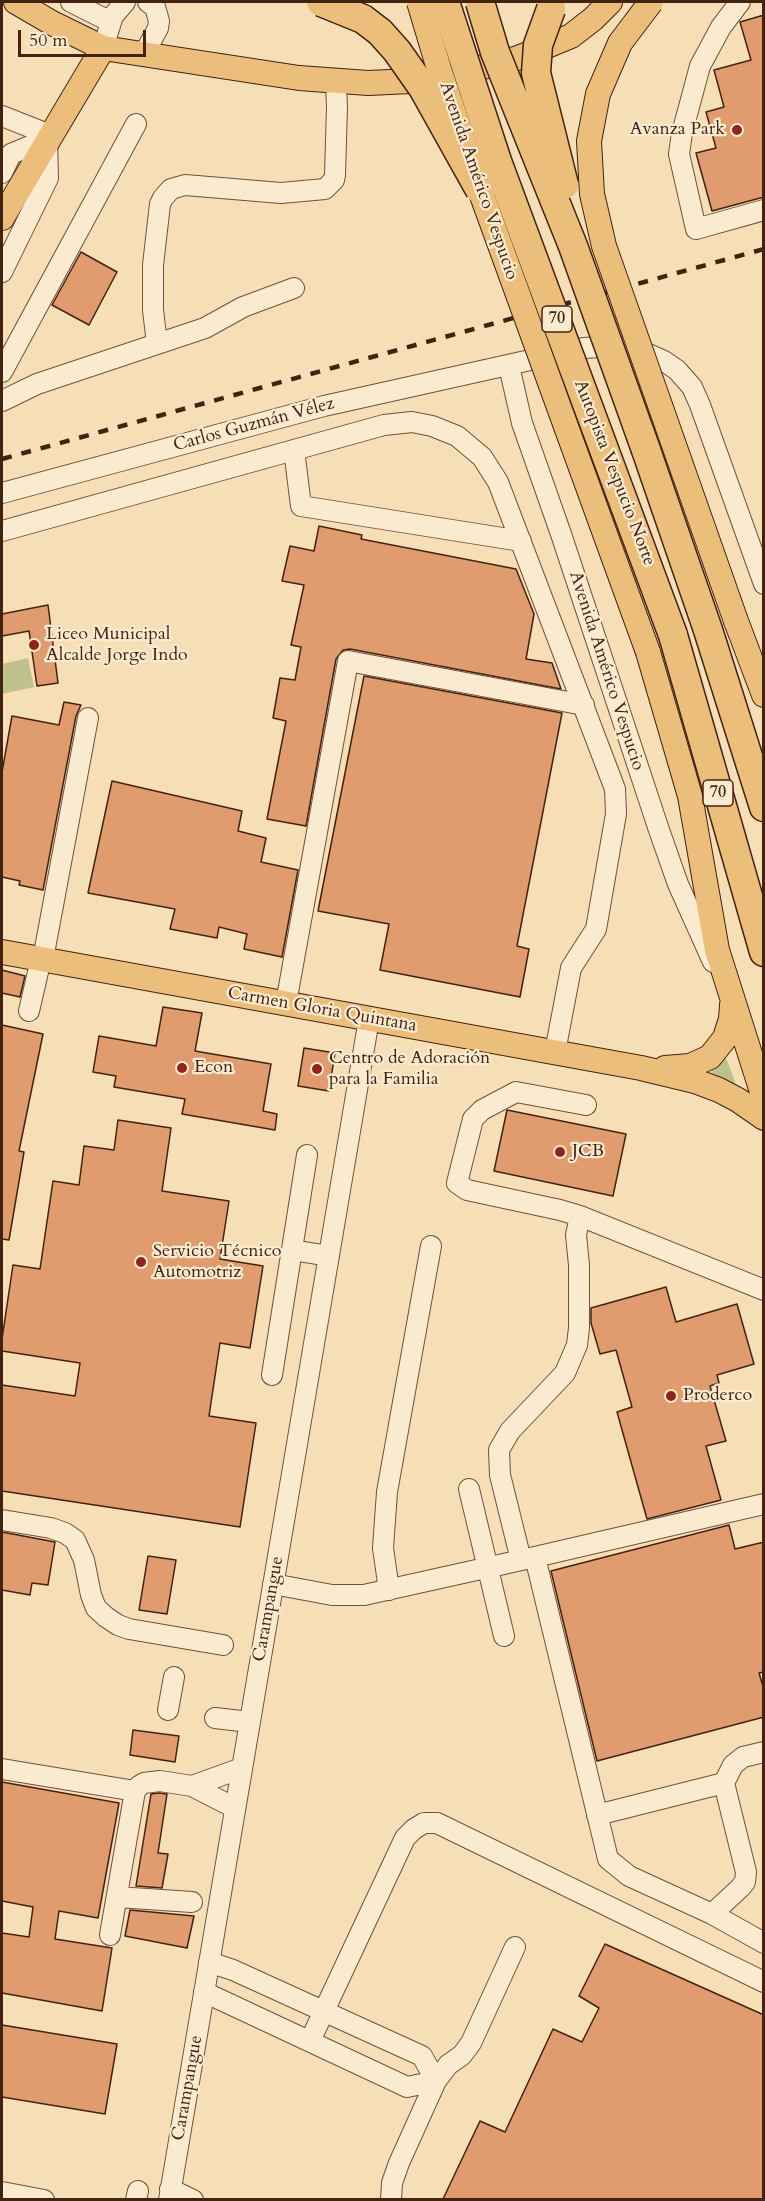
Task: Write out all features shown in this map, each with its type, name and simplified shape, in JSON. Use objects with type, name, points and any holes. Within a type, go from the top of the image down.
[{"type":"highway","points":[[321,2],[363,19],[380,32],[397,51],[423,88],[480,190]]},
{"type":"highway","name":"Autopista Vespucio Norte","points":[[445,2],[498,164],[673,635],[764,952]]},
{"type":"highway","name":"Autopista Vespucio Norte","points":[[480,2],[495,52],[573,246],[708,630],[764,807]]},
{"type":"highway","points":[[553,5],[538,45],[536,73],[562,173],[573,246]]},
{"type":"main road","points":[[16,2],[103,48],[336,82],[388,83],[433,80],[518,57],[571,36],[593,20],[610,2]]},
{"type":"main road","name":"Avenida Américo Vespucio","points":[[419,2],[480,190],[648,652],[687,785],[700,846],[712,929],[732,1001],[764,1098]]},
{"type":"main road","points":[[651,2],[620,43],[598,94],[589,141],[588,160],[592,194],[604,246],[764,695]]},
{"type":"main road","points":[[4,214],[103,48]]},
{"type":"main road","name":"Carmen Gloria Quintana","points":[[2,952],[642,1068],[695,1081],[718,1090],[738,1100],[764,1118]]},
{"type":"main road","name":"Carmen Gloria Quintana","points":[[642,1068],[690,1066],[710,1058],[725,1038],[731,1019],[732,1001]]},
{"type":"street","points":[[71,2],[111,22]]},
{"type":"street","points":[[103,48],[111,22],[117,10],[125,2]]},
{"type":"street","points":[[144,54],[158,28],[159,21],[155,7],[148,2]]},
{"type":"street","points":[[740,2],[721,27],[700,66],[682,133],[679,154],[696,229],[764,210]]},
{"type":"street","points":[[157,344],[152,276],[160,204],[163,198],[171,189],[185,185],[281,193],[319,190],[330,185],[335,175],[336,82]]},
{"type":"street","points":[[2,116],[48,137]]},
{"type":"street","points":[[2,372],[136,124]]},
{"type":"street","points":[[2,173],[11,154],[48,137]]},
{"type":"street","points":[[2,272],[48,178],[48,137]]},
{"type":"street","points":[[2,401],[37,384],[205,328],[243,307],[294,288]]},
{"type":"street","points":[[509,366],[584,348],[605,346],[634,349],[654,356],[671,366],[687,381],[696,395],[756,539],[764,584]]},
{"type":"street","name":"Carlos Guzmán Vélez","points":[[2,493],[324,406],[509,366]]},
{"type":"street","name":"Avenida Américo Vespucio","points":[[509,366],[522,423],[663,840],[690,912],[732,1001]]},
{"type":"street","points":[[2,531],[384,426],[412,422],[432,426],[457,435],[482,457],[498,482],[615,789],[616,814],[596,929],[571,968],[555,1052]]},
{"type":"street","points":[[294,450],[301,506],[521,542]]},
{"type":"street","points":[[286,1003],[348,661],[584,705]]},
{"type":"street","points":[[29,1011],[42,959],[88,718]]},
{"type":"street","name":"Carampangue","points":[[170,2194],[369,1019]]},
{"type":"street","points":[[586,1105],[522,1092],[516,1092],[498,1100],[473,1119],[457,1183],[467,1190],[580,1216],[764,1290]]},
{"type":"street","points":[[272,1375],[308,1155]]},
{"type":"street","points":[[580,1216],[576,1235],[579,1264],[577,1345],[565,1373],[510,1431],[499,1450],[500,1475],[528,1559],[608,1859],[629,1876],[712,1914],[764,1944]]},
{"type":"street","points":[[389,1590],[383,1548],[386,1496],[431,1246]]},
{"type":"street","points":[[292,1250],[329,1256]]},
{"type":"street","points":[[470,1489],[504,1636]]},
{"type":"street","points":[[273,1584],[332,1595],[364,1595],[764,1504]]},
{"type":"street","points":[[2,1520],[51,1528],[75,1540],[96,1608],[118,1625],[129,1629],[223,1645]]},
{"type":"street","points":[[168,1710],[174,1677]]},
{"type":"street","points":[[215,1718],[250,1722]]},
{"type":"street","points":[[712,1914],[745,1882],[746,1872],[724,1784],[733,1765],[743,1757],[764,1752]]},
{"type":"street","points":[[192,1786],[242,1768]]},
{"type":"street","points":[[2,1769],[135,1791]]},
{"type":"street","points":[[110,1935],[135,1791],[144,1783],[152,1782],[192,1786],[235,1808]]},
{"type":"street","points":[[597,1815],[724,1784]]},
{"type":"street","points":[[310,2041],[405,1838],[424,1823],[437,1822],[764,1982]]},
{"type":"street","points":[[117,1898],[192,1902]]},
{"type":"street","points":[[391,2199],[392,2183],[399,2163],[436,2081],[448,2065],[462,2055],[471,2043],[515,1947]]},
{"type":"street","points":[[209,1962],[232,1970],[422,2056],[436,2081]]},
{"type":"street","points":[[204,1992],[407,2087],[436,2081]]},
{"type":"street","points":[[170,2194],[193,2199]]},
{"type":"street","points":[[13,2196],[44,2199]]},
{"type":"green space","points":[[28,658],[34,687],[2,694],[2,664]]},
{"type":"green space","points":[[726,1058],[737,1087],[710,1072]]},
{"type":"building","name":"Avanza Park","points":[[764,15],[764,197],[712,211],[696,153],[716,148],[706,112],[724,107],[714,70],[751,60],[740,22]]},
{"type":"building","points":[[81,252],[117,272],[89,325],[52,305]]},
{"type":"building","points":[[319,526],[362,535],[361,539],[516,569],[534,614],[526,659],[552,663],[561,689],[350,649],[343,650],[336,659],[306,826],[267,819],[286,721],[273,718],[280,678],[295,680],[301,647],[291,645],[304,585],[282,581],[290,546],[314,551]]},
{"type":"building","points":[[48,605],[58,683],[37,686],[29,631],[2,636],[2,614]]},
{"type":"building","points":[[364,676],[562,713],[517,946],[529,949],[520,997],[380,970],[389,924],[318,911]]},
{"type":"building","points":[[64,702],[81,705],[76,716],[43,890],[19,885],[20,881],[2,877],[2,772],[12,716],[59,725]]},
{"type":"building","points":[[112,781],[242,811],[238,831],[266,838],[261,862],[298,870],[282,957],[244,949],[247,934],[219,927],[217,938],[170,929],[175,909],[88,893]]},
{"type":"building","points":[[2,970],[25,976],[20,997],[2,993]]},
{"type":"building","name":"Econ","points":[[163,1007],[202,1013],[195,1051],[271,1064],[263,1111],[277,1114],[275,1130],[182,1114],[185,1099],[114,1087],[116,1076],[93,1072],[99,1036],[156,1046]]},
{"type":"building","points":[[2,1025],[43,1034],[19,1151],[24,1152],[9,1240],[2,1239]]},
{"type":"building","name":"Centro de Adoración para la Familia","points":[[304,1048],[335,1053],[329,1091],[298,1086]]},
{"type":"building","name":"JCB","points":[[507,1110],[626,1134],[613,1196],[494,1171]]},
{"type":"building","name":"Servicio Técnico Automotriz","points":[[118,1120],[171,1128],[162,1191],[229,1201],[220,1259],[263,1266],[250,1348],[220,1343],[209,1416],[256,1423],[240,1527],[2,1491],[2,1385],[75,1396],[80,1363],[2,1351],[13,1265],[40,1269],[53,1181],[79,1185],[84,1146],[114,1150]]},
{"type":"building","name":"Proderco","points":[[666,1287],[676,1322],[737,1304],[754,1364],[717,1375],[719,1383],[710,1386],[726,1441],[706,1446],[721,1500],[647,1519],[617,1412],[632,1407],[616,1350],[600,1354],[591,1323],[591,1308]]},
{"type":"building","points":[[729,1525],[735,1549],[764,1542],[764,1672],[759,1673],[764,1690],[764,1717],[597,1761],[551,1571]]},
{"type":"building","points":[[2,1532],[55,1542],[48,1585],[32,1583],[30,1595],[2,1590]]},
{"type":"building","points":[[148,1556],[176,1560],[167,1614],[139,1610]]},
{"type":"building","points":[[133,1730],[179,1736],[175,1762],[130,1755]]},
{"type":"building","points":[[2,1782],[119,1803],[98,1918],[59,1911],[55,1939],[112,1948],[102,2011],[2,1993],[2,1933],[29,1937],[33,1907],[2,1901]]},
{"type":"building","points":[[151,1794],[167,1794],[158,1853],[168,1854],[162,1888],[136,1886]]},
{"type":"building","points":[[130,1910],[194,1916],[187,1948],[125,1936]]},
{"type":"building","points":[[605,1944],[764,2015],[764,2199],[443,2199],[480,2121],[505,2132],[553,2029],[582,2042],[599,2008],[579,1996]]},
{"type":"building","points":[[2,2025],[117,2044],[105,2114],[2,2097]]},
{"type":"railway","points":[[2,459],[764,249]]},
{"type":"place","name":"Avanza Park","points":[[737,130]]},
{"type":"place","name":"Liceo Municipal Alcalde Jorge Indo","points":[[34,645]]},
{"type":"place","name":"Econ","points":[[182,1068]]},
{"type":"place","name":"Centro de Adoración para la Familia","points":[[317,1069]]},
{"type":"place","name":"JCB","points":[[560,1152]]},
{"type":"place","name":"Servicio Técnico Automotriz","points":[[141,1262]]},
{"type":"place","name":"Proderco","points":[[671,1396]]}]
